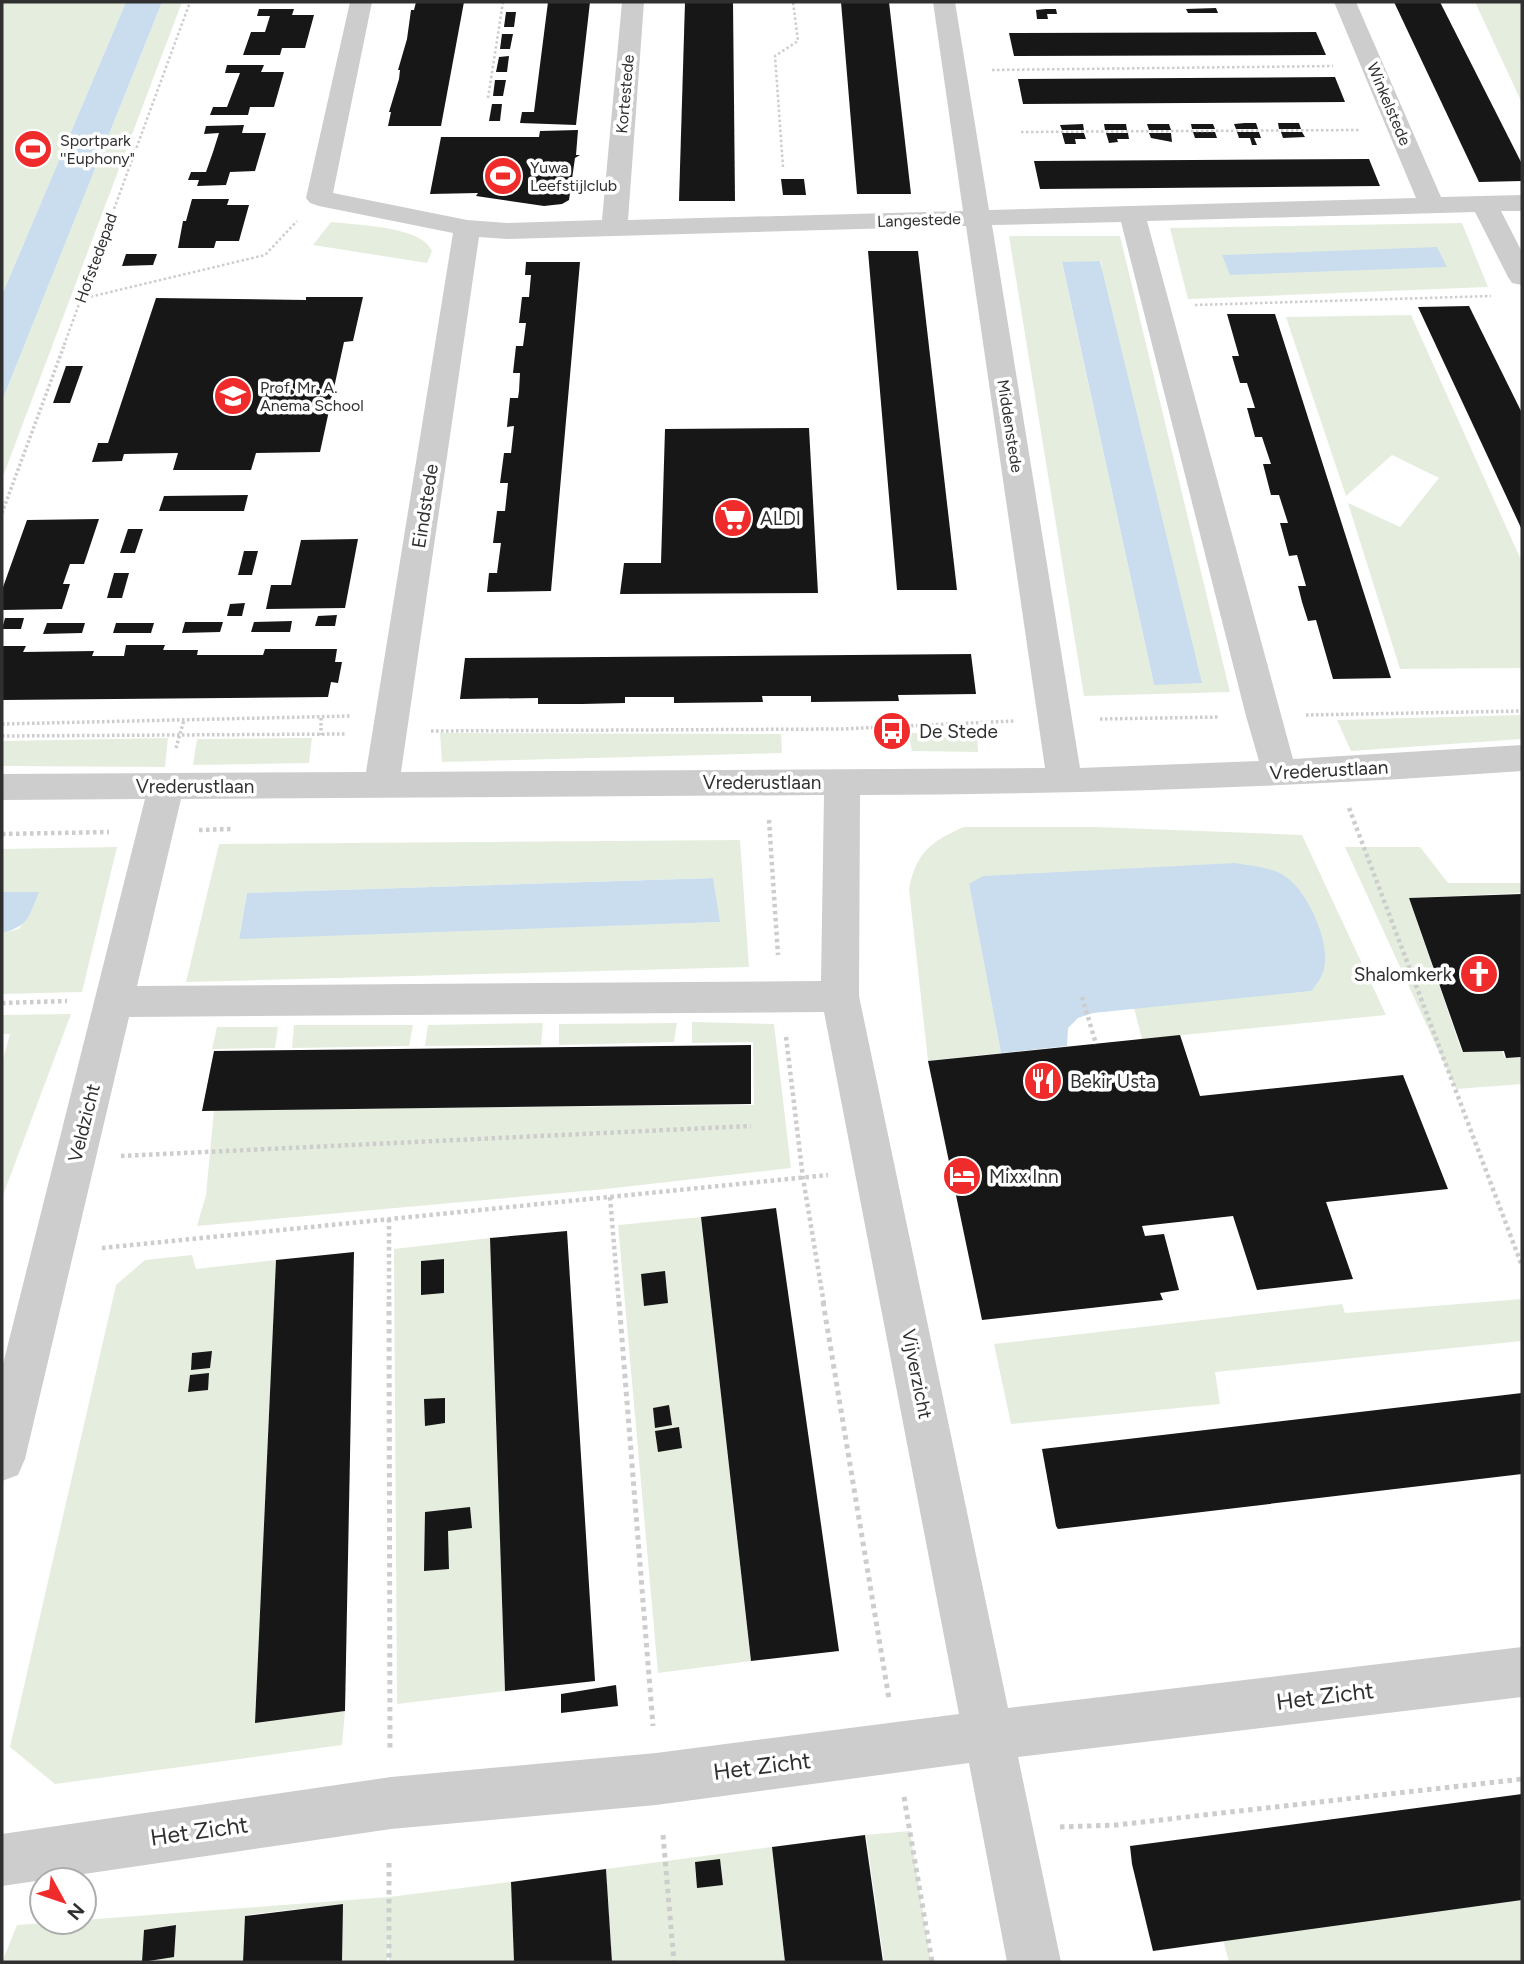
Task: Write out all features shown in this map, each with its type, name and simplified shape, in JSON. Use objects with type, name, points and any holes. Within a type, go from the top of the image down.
[{"type":"street","points":[[319,198],[361,2]]},
{"type":"street","name":"Kortestede","points":[[614,229],[633,2]]},
{"type":"street","name":"Middenstede","points":[[944,2],[1065,781]]},
{"type":"street","name":"Winkelstede","points":[[1345,2],[1432,206]]},
{"type":"street","name":"Langestede","points":[[319,198],[467,228],[614,229],[1522,203]]},
{"type":"street","points":[[1483,204],[1522,277]]},
{"type":"street","points":[[1132,214],[1280,773]]},
{"type":"street","name":"Eindstede","points":[[382,783],[467,228]]},
{"type":"street","name":"Vrederustlaan","points":[[2,787],[1065,781],[1280,773],[1522,758]]},
{"type":"street","name":"Vijverzicht","points":[[842,782],[840,996],[1034,1962]]},
{"type":"street","name":"Veldzicht","points":[[2,1459],[166,787]]},
{"type":"street","points":[[113,1002],[840,996]]},
{"type":"street","name":"Het Zicht","points":[[2,1860],[391,1803],[656,1779],[990,1735],[1522,1672]]},
{"type":"path","name":"Hofstedepad","points":[[2,513],[190,2]]},
{"type":"path","points":[[488,98],[503,2]]},
{"type":"path","points":[[783,167],[775,56],[798,41],[793,2]]},
{"type":"path","points":[[955,71],[1373,66]]},
{"type":"path","points":[[1021,132],[1360,130]]},
{"type":"path","points":[[81,299],[265,255],[319,198]]},
{"type":"path","points":[[1156,307],[1495,296]]},
{"type":"path","points":[[2,724],[321,718],[391,722],[841,729],[1056,720],[1522,711]]},
{"type":"path","points":[[2,736],[321,735],[321,718]]},
{"type":"path","points":[[179,735],[184,720]]},
{"type":"path","points":[[1348,807],[1522,1266]]},
{"type":"path","points":[[768,812],[780,995],[803,1178],[932,1962]]},
{"type":"path","points":[[1082,998],[1096,1044]]},
{"type":"path","points":[[2,1003],[84,1000],[113,1002]]},
{"type":"path","points":[[75,1158],[751,1126]]},
{"type":"path","points":[[52,1253],[876,1170]]},
{"type":"path","points":[[610,1197],[650,1674],[656,1779]]},
{"type":"path","points":[[389,1219],[391,1803]]},
{"type":"path","points":[[1007,1829],[1116,1825],[1522,1779]]},
{"type":"path","points":[[663,1835],[674,1962]]},
{"type":"path","points":[[389,1863],[389,1962]]},
{"type":"green space","name":"Sportpark ''Euphony\"","points":[[2,2],[126,2],[2,295]]},
{"type":"green space","points":[[162,2],[182,2],[2,479],[2,401]]},
{"type":"green space","points":[[1475,2],[1522,2],[1522,103]]},
{"type":"green space","points":[[331,222],[387,228],[416,236],[432,251],[427,263],[313,245]]},
{"type":"green space","points":[[1462,223],[1488,287],[1188,299],[1170,228]]},
{"type":"green space","points":[[1009,236],[1120,236],[1230,692],[1084,696]],"holes":[[[1101,261],[1154,685],[1062,263]]]},
{"type":"green space","points":[[1411,315],[1522,562],[1522,668],[1400,669],[1348,503],[1400,527],[1439,478],[1392,455],[1346,496],[1286,317]]},
{"type":"green space","points":[[1522,715],[1522,739],[1351,751],[1337,720]]},
{"type":"green space","points":[[977,732],[978,752],[912,751],[908,733]]},
{"type":"green space","points":[[440,733],[781,734],[782,753],[442,762]]},
{"type":"green space","points":[[168,738],[165,767],[2,766],[2,741]]},
{"type":"green space","points":[[312,738],[309,763],[193,765],[197,739]]},
{"type":"green space","points":[[964,827],[1096,827],[1302,835],[1386,1015],[1142,1039],[1134,1008],[1312,991],[969,884],[1001,1053],[928,1061],[909,889],[916,866],[927,850],[942,838]]},
{"type":"green space","points":[[740,840],[749,967],[186,982],[219,844]],"holes":[[[712,878],[719,922],[239,938],[247,893]]]},
{"type":"green space","points":[[117,847],[82,992],[2,994],[2,933],[19,929],[38,892],[2,892],[2,849]]},
{"type":"green space","points":[[1345,847],[1420,847],[1448,883],[1520,883],[1522,893],[1409,898],[1462,1052],[1502,1051],[1505,1058],[1522,1058],[1522,1084],[1456,1089]]},
{"type":"green space","points":[[71,1014],[2,1198],[2,1063],[10,1034],[2,1034],[2,1015]]},
{"type":"green space","points":[[692,1022],[774,1024],[791,1168],[606,1189],[197,1226],[206,1195],[214,1110],[754,1105],[753,1042],[692,1043]]},
{"type":"green space","points":[[543,1023],[541,1045],[425,1046],[428,1025]]},
{"type":"green space","points":[[677,1023],[674,1042],[559,1045],[559,1024]]},
{"type":"green space","points":[[294,1025],[413,1025],[409,1046],[292,1048]]},
{"type":"green space","points":[[217,1027],[278,1027],[275,1048],[212,1049]]},
{"type":"green space","points":[[701,1217],[751,1661],[658,1673],[618,1225]]},
{"type":"green space","points":[[490,1238],[505,1691],[397,1704],[394,1249]]},
{"type":"green space","points":[[192,1255],[196,1269],[276,1260],[255,1722],[345,1711],[342,1745],[55,1784],[10,1747],[116,1285],[145,1260]]},
{"type":"green space","points":[[1522,1299],[1522,1341],[1215,1372],[1220,1404],[1011,1424],[994,1344],[1342,1304],[1345,1313]]},
{"type":"green space","points":[[910,1831],[931,1962],[884,1962],[866,1835]]},
{"type":"green space","points":[[772,1847],[785,1962],[612,1962],[606,1869]]},
{"type":"green space","points":[[511,1882],[514,1962],[389,1962],[388,1931],[387,1962],[342,1962],[342,1904],[246,1915],[243,1962],[2,1962],[17,1925],[28,1924],[28,1936],[98,1936],[98,1919],[389,1897]]},
{"type":"green space","points":[[1522,1900],[1522,1962],[1229,1962],[1223,1940]]},
{"type":"water","points":[[126,2],[162,2],[2,401],[2,295]]},
{"type":"water","points":[[1437,247],[1447,267],[1230,275],[1222,255]]},
{"type":"water","points":[[1100,261],[1202,683],[1154,685],[1062,262]]},
{"type":"water","points":[[1235,863],[1278,872],[1292,882],[1309,905],[1321,933],[1325,961],[1322,975],[1312,991],[1093,1013],[1078,1018],[1068,1028],[1067,1046],[1001,1053],[969,884],[983,876]]},
{"type":"water","points":[[713,878],[720,922],[239,939],[247,893]]},
{"type":"water","points":[[2,892],[39,892],[27,919],[18,927],[2,933]]},
{"type":"building","points":[[416,2],[464,2],[441,126],[388,126],[411,10],[414,10]]},
{"type":"building","points":[[548,2],[590,2],[576,125],[520,123],[522,112],[534,112]]},
{"type":"building","points":[[685,2],[733,2],[735,201],[679,201]]},
{"type":"building","points":[[841,2],[889,2],[911,194],[857,194]]},
{"type":"building","points":[[1394,2],[1440,2],[1522,164],[1522,181],[1479,182]]},
{"type":"building","points":[[1216,8],[1218,13],[1188,13],[1186,9]]},
{"type":"building","points":[[259,9],[294,9],[292,15],[314,15],[305,48],[282,48],[280,55],[243,55],[251,32],[265,32],[270,16],[257,16]]},
{"type":"building","points":[[1056,9],[1057,14],[1047,14],[1048,19],[1037,19],[1036,10]]},
{"type":"building","points":[[506,12],[516,12],[514,27],[504,27]]},
{"type":"building","points":[[1316,32],[1326,55],[1014,56],[1009,33]]},
{"type":"building","points":[[502,34],[513,34],[510,49],[500,49]]},
{"type":"building","points":[[509,56],[507,72],[496,72],[499,57]]},
{"type":"building","points":[[227,65],[264,65],[261,72],[284,72],[274,107],[250,107],[248,115],[210,115],[213,107],[227,107],[240,73],[225,73]]},
{"type":"building","points":[[1335,77],[1345,102],[1023,104],[1018,79]]},
{"type":"building","points":[[495,80],[506,80],[503,96],[493,96]]},
{"type":"building","points":[[492,104],[502,104],[500,121],[489,121]]},
{"type":"building","points":[[1256,123],[1258,129],[1236,129],[1234,124]]},
{"type":"building","points":[[1278,123],[1299,123],[1301,129],[1279,129]]},
{"type":"building","points":[[1083,124],[1084,130],[1062,130],[1060,125]]},
{"type":"building","points":[[1104,124],[1126,124],[1127,130],[1105,130]]},
{"type":"building","points":[[1147,124],[1169,124],[1171,130],[1149,130]]},
{"type":"building","points":[[1191,124],[1213,124],[1215,129],[1192,129]]},
{"type":"building","points":[[244,125],[242,133],[266,133],[255,171],[230,172],[226,185],[197,186],[199,180],[188,180],[191,172],[206,172],[213,152],[219,133],[204,134],[206,126]]},
{"type":"building","name":"Yuwa Leefstijlclub","points":[[578,130],[576,155],[580,155],[575,158],[569,200],[562,204],[544,206],[476,196],[478,193],[430,194],[441,137],[539,137],[540,131]]},
{"type":"building","points":[[1193,132],[1215,132],[1217,138],[1195,138]]},
{"type":"building","points":[[1237,132],[1259,132],[1261,138],[1254,138],[1257,145],[1252,145],[1250,138],[1239,138]]},
{"type":"building","points":[[1281,132],[1302,132],[1305,137],[1283,138]]},
{"type":"building","points":[[1062,133],[1084,133],[1086,139],[1075,139],[1076,144],[1065,144]]},
{"type":"building","points":[[1106,133],[1128,133],[1129,139],[1117,139],[1118,142],[1109,143]]},
{"type":"building","points":[[1149,133],[1171,133],[1172,142],[1151,138]]},
{"type":"building","points":[[1369,159],[1380,186],[1040,189],[1034,161]]},
{"type":"building","points":[[781,179],[804,179],[806,195],[783,195]]},
{"type":"building","points":[[192,199],[229,199],[227,205],[249,205],[239,241],[216,241],[214,248],[178,248],[183,221],[186,221]]},
{"type":"building","points":[[868,251],[918,251],[957,590],[897,590]]},
{"type":"building","points":[[126,254],[157,254],[153,265],[122,266]]},
{"type":"building","points":[[526,262],[580,262],[551,591],[487,592],[489,573],[497,573],[501,543],[493,543],[497,511],[505,511],[508,483],[500,483],[504,453],[511,453],[514,426],[507,427],[510,398],[518,398],[519,391],[520,373],[513,373],[516,346],[523,346],[526,323],[519,323],[522,297],[529,297],[531,275],[525,275]]},
{"type":"building","points":[[306,297],[363,297],[353,341],[344,342],[320,452],[256,453],[251,470],[173,470],[178,453],[124,454],[122,461],[92,462],[98,443],[108,443],[156,298],[306,300]]},
{"type":"building","points":[[1469,306],[1522,413],[1522,530],[1418,307]]},
{"type":"building","points":[[1227,314],[1275,314],[1391,678],[1333,679],[1316,620],[1308,621],[1302,602],[1298,586],[1306,586],[1297,555],[1289,556],[1280,523],[1288,523],[1279,495],[1271,495],[1263,464],[1271,464],[1262,437],[1255,437],[1247,408],[1255,408],[1247,383],[1240,383],[1232,356],[1239,356]]},
{"type":"building","points":[[66,366],[83,366],[70,403],[53,403]]},
{"type":"building","points":[[809,428],[818,593],[620,594],[624,563],[661,563],[665,429]]},
{"type":"building","points":[[248,495],[244,511],[159,511],[164,496]]},
{"type":"building","points":[[99,519],[84,564],[70,564],[63,584],[70,584],[62,609],[2,610],[2,590],[27,520]]},
{"type":"building","points":[[128,529],[143,529],[135,553],[120,553]]},
{"type":"building","points":[[358,539],[345,608],[266,609],[271,585],[291,585],[301,540]]},
{"type":"building","points":[[244,551],[258,551],[252,575],[238,575]]},
{"type":"building","points":[[114,573],[129,573],[122,598],[107,598]]},
{"type":"building","points":[[245,603],[242,616],[227,616],[230,604]]},
{"type":"building","points":[[337,615],[335,626],[315,626],[318,616]]},
{"type":"building","points":[[5,618],[24,618],[21,629],[2,629]]},
{"type":"building","points":[[292,621],[290,632],[251,632],[254,622]]},
{"type":"building","points":[[185,622],[223,622],[220,632],[182,633]]},
{"type":"building","points":[[47,623],[85,623],[82,633],[43,634]]},
{"type":"building","points":[[116,623],[154,623],[151,633],[113,633]]},
{"type":"building","points":[[126,645],[165,645],[163,650],[198,650],[197,655],[263,655],[265,649],[337,649],[335,662],[342,662],[338,683],[331,682],[328,697],[2,700],[2,646],[26,646],[23,652],[94,651],[92,656],[124,656]]},
{"type":"building","points":[[971,654],[976,694],[898,695],[899,701],[811,702],[811,696],[762,696],[763,702],[674,703],[674,697],[625,697],[625,703],[538,704],[538,698],[460,699],[465,658]]},
{"type":"building","name":"Shalomkerk","points":[[1522,894],[1522,1057],[1506,1058],[1504,1051],[1463,1052],[1409,898]]},
{"type":"building","points":[[1180,1035],[1200,1096],[1403,1075],[1448,1189],[1326,1202],[1353,1279],[1257,1290],[1233,1216],[1142,1226],[1145,1236],[1164,1234],[1179,1290],[1160,1293],[1163,1300],[982,1320],[928,1061]]},
{"type":"building","points":[[751,1045],[751,1104],[202,1111],[214,1051]]},
{"type":"building","points":[[776,1208],[839,1651],[751,1661],[701,1217]]},
{"type":"building","points":[[567,1231],[595,1681],[505,1691],[490,1238]]},
{"type":"building","points":[[354,1252],[345,1711],[255,1723],[276,1260]]},
{"type":"building","points":[[444,1259],[444,1293],[421,1295],[421,1261]]},
{"type":"building","points":[[665,1271],[668,1303],[644,1306],[641,1274]]},
{"type":"building","points":[[212,1351],[210,1368],[191,1370],[192,1353]]},
{"type":"building","points":[[209,1373],[208,1390],[188,1392],[190,1375]]},
{"type":"building","points":[[1522,1393],[1522,1474],[1058,1529],[1056,1526],[1042,1449]]},
{"type":"building","points":[[445,1398],[445,1423],[425,1426],[424,1399]]},
{"type":"building","points":[[669,1405],[672,1425],[655,1428],[653,1408]]},
{"type":"building","points":[[679,1427],[682,1448],[658,1452],[655,1431]]},
{"type":"building","points":[[470,1507],[472,1528],[448,1531],[449,1569],[424,1571],[425,1512]]},
{"type":"building","points":[[616,1685],[618,1706],[561,1713],[561,1694]]},
{"type":"building","points":[[1522,1794],[1522,1900],[1153,1951],[1130,1846]]},
{"type":"building","points":[[865,1835],[883,1962],[785,1962],[772,1847]]},
{"type":"building","points":[[720,1859],[723,1885],[697,1888],[695,1862]]},
{"type":"building","points":[[606,1869],[612,1962],[514,1962],[511,1882]]},
{"type":"building","points":[[343,1904],[342,1962],[243,1962],[245,1916]]},
{"type":"building","points":[[176,1925],[174,1957],[142,1962],[144,1930]]},
{"type":"place","name":"Sportpark ''Euphony\"","points":[[33,149]]},
{"type":"place","name":"Yuwa Leefstijlclub","points":[[503,176]]},
{"type":"place","name":"Prof. Mr. A. Anema School","points":[[233,396]]},
{"type":"place","name":"ALDI","points":[[733,518]]},
{"type":"place","name":"De Stede","points":[[892,731]]},
{"type":"place","name":"Shalomkerk","points":[[1479,974]]},
{"type":"place","name":"Bekir Usta","points":[[1043,1081]]},
{"type":"place","name":"Mixx Inn","points":[[962,1176]]}]
